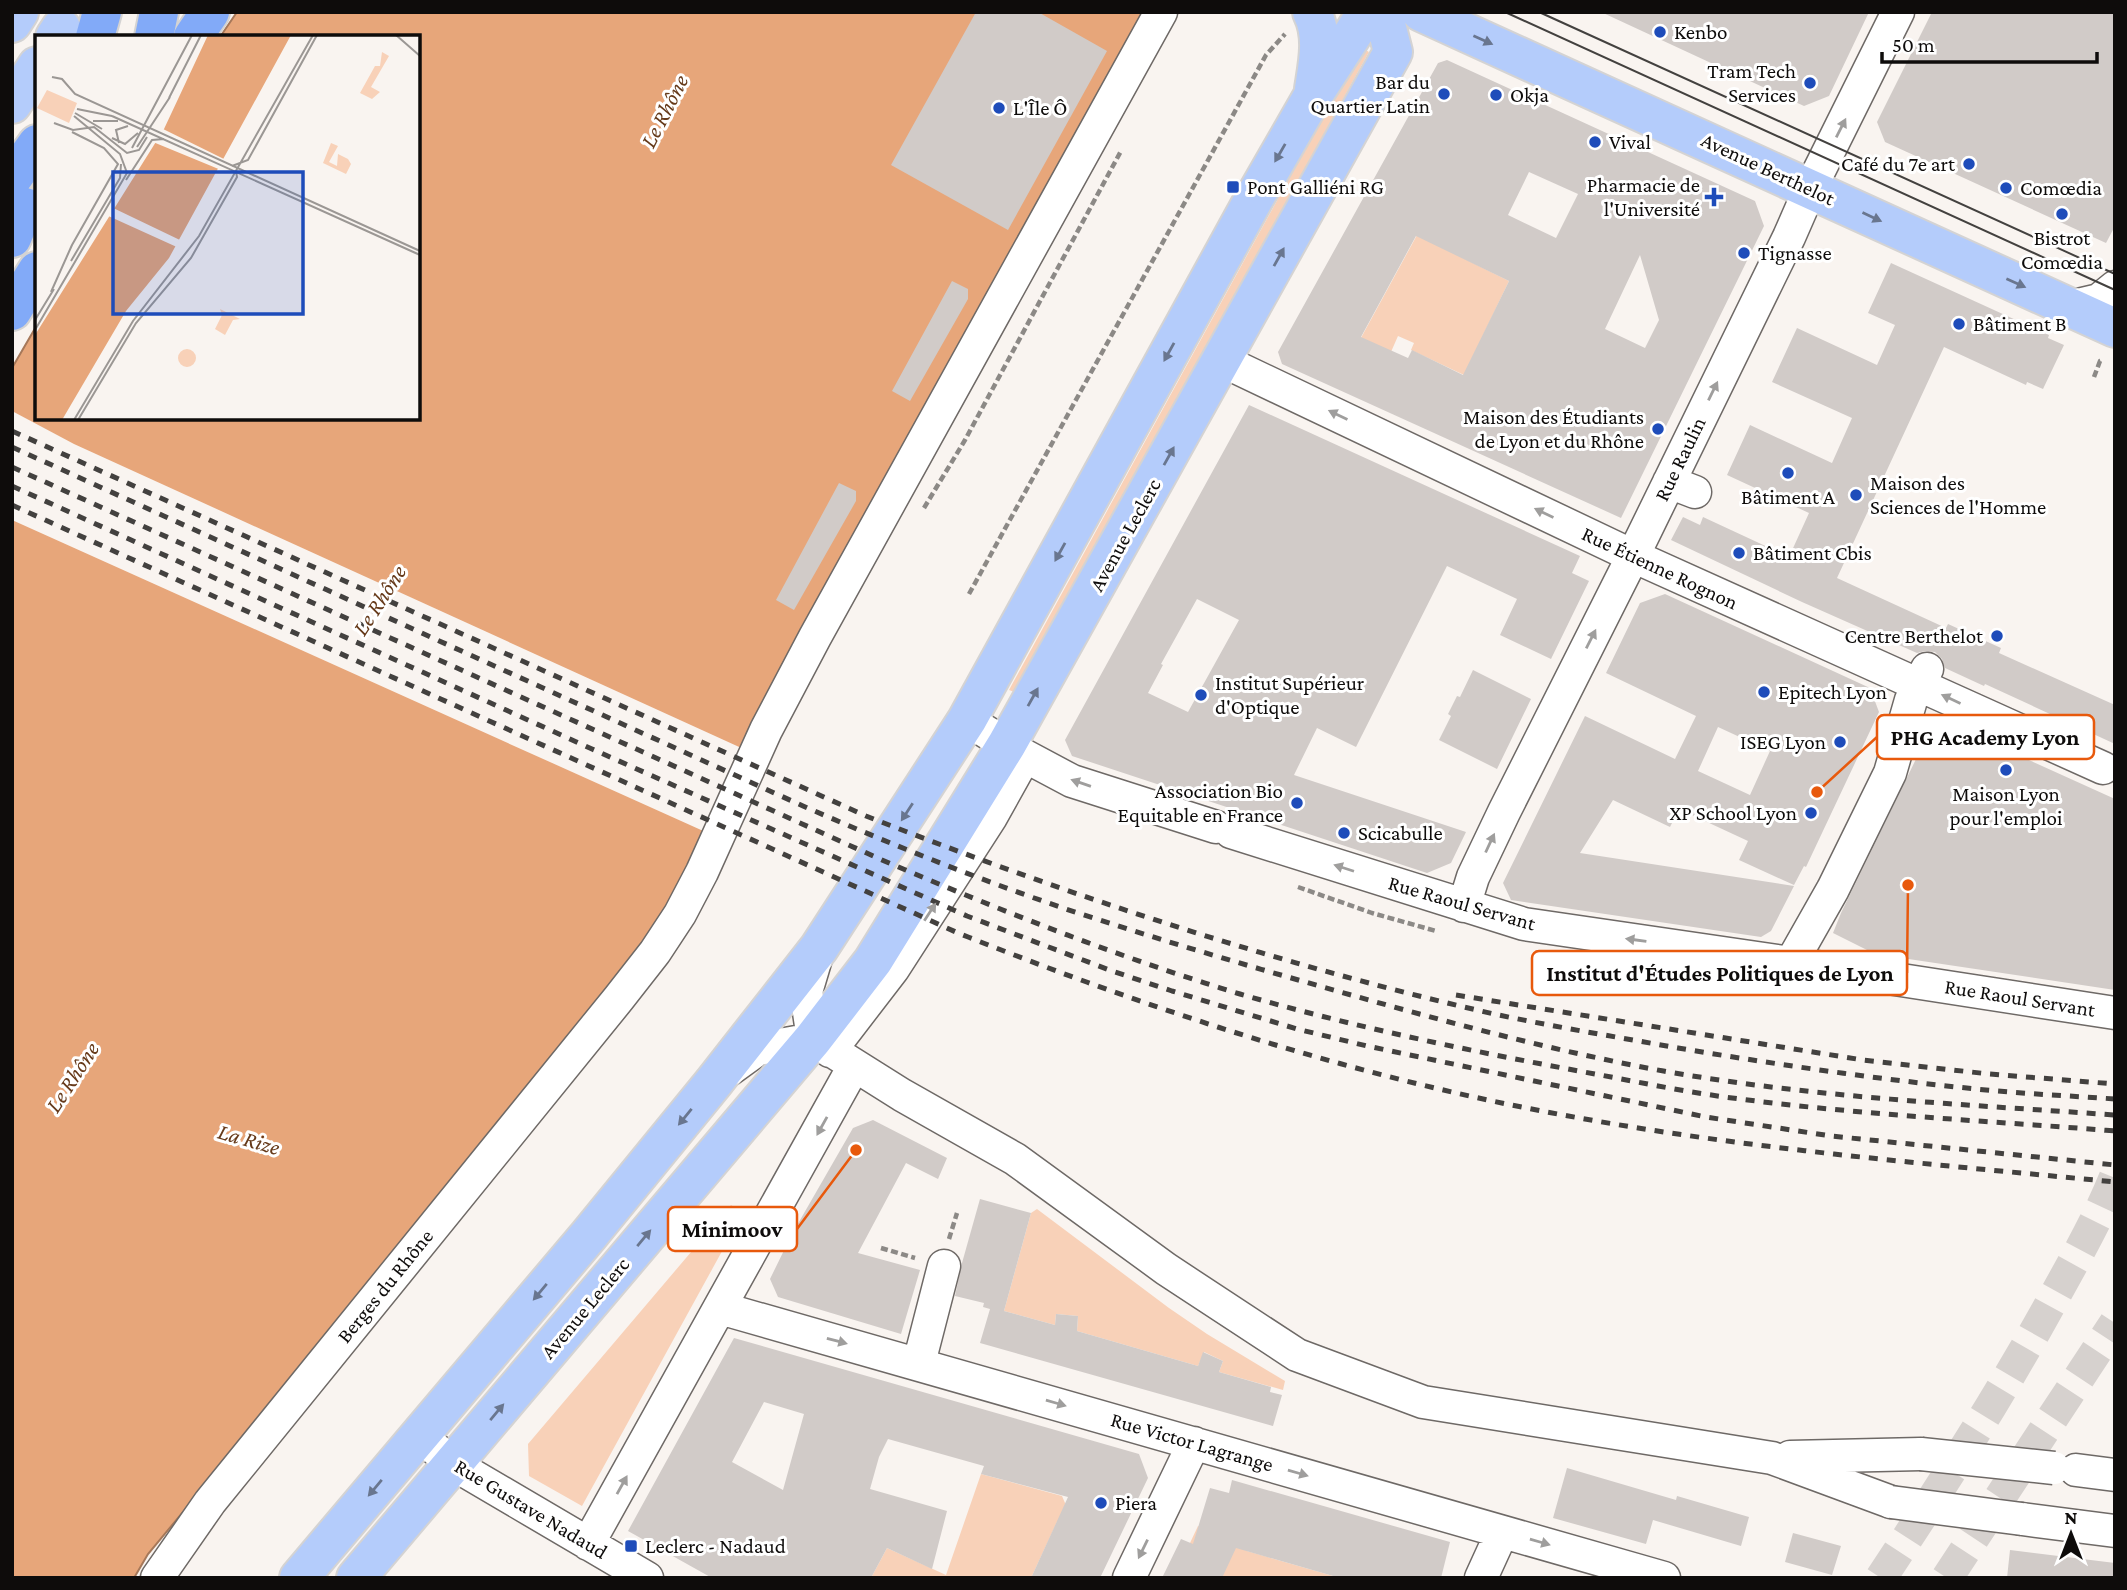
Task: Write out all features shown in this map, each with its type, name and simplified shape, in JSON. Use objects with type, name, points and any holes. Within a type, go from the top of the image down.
[{"type":"highway","points":[[70,34],[102,12]]},
{"type":"highway","points":[[154,35],[159,12]]},
{"type":"highway","points":[[194,35],[210,12]]},
{"type":"highway","points":[[17,208],[35,150]]},
{"type":"highway","points":[[12,311],[35,274]]},
{"type":"main road","points":[[12,23],[19,12]]},
{"type":"main road","points":[[299,1578],[589,1235],[819,948],[967,720],[1249,207],[1314,94],[1367,12]]},
{"type":"main road","name":"Avenue Leclerc","points":[[356,1578],[453,1464],[833,1052],[873,961],[1016,750],[1221,360],[1393,52],[1383,12]]},
{"type":"main road","name":"Avenue Berthelot","points":[[1421,12],[2069,307],[2111,343]]},
{"type":"main road","points":[[1302,20],[1318,24],[1320,40],[1314,94]]},
{"type":"main road","points":[[12,104],[35,69]]},
{"type":"street","name":"Berges du Rhône","points":[[156,1578],[210,1502],[619,998],[680,914],[702,872],[766,730],[815,637],[1161,12]]},
{"type":"street","name":"Rue Raulin","points":[[1464,906],[1473,877],[1504,812],[1633,556],[1682,487],[1810,189],[1898,12]]},
{"type":"street","points":[[2069,307],[2099,300],[2115,287]]},
{"type":"street","name":"Rue Étienne Rognon","points":[[1221,360],[1633,556],[1923,677],[2103,768]]},
{"type":"street","points":[[1791,962],[1833,889],[1890,773],[1911,701],[1923,677]]},
{"type":"street","name":"Rue Raoul Servant","points":[[967,720],[1072,781],[1524,924],[1791,962],[2115,1013]]},
{"type":"street","points":[[819,948],[806,992],[833,1052]]},
{"type":"street","points":[[714,1082],[758,1049],[833,1052],[1015,1159],[1166,1269],[1297,1355],[1423,1402],[1772,1458],[1921,1454],[2115,1475]]},
{"type":"street","name":"Avenue Leclerc","points":[[588,1544],[720,1308],[833,1052]]},
{"type":"street","points":[[919,1363],[944,1266]]},
{"type":"street","name":"Rue Victor Lagrange","points":[[720,1308],[1664,1578]]},
{"type":"street","name":"Rue Gustave Nadaud","points":[[419,1436],[453,1464],[647,1578]]},
{"type":"street","points":[[1129,1578],[1195,1443]]},
{"type":"street","points":[[1772,1458],[1891,1502],[2115,1531]]},
{"type":"street","points":[[1481,1578],[1503,1532]]},
{"type":"path","points":[[969,594],[1266,55],[1302,20]]},
{"type":"path","points":[[2094,377],[2111,343]]},
{"type":"shaded area","points":[[1361,47],[1369,52],[1017,693],[1009,690]]},
{"type":"shaded area","points":[[1417,235],[1509,281],[1464,375],[1411,350],[1414,343],[1398,336],[1387,361],[1356,347]]},
{"type":"shaded area","points":[[731,1205],[743,1213],[582,1506],[529,1476],[528,1444]]},
{"type":"shaded area","points":[[1037,1209],[1169,1308],[1285,1381],[1283,1390],[1219,1372],[1223,1361],[1204,1352],[1198,1366],[1077,1331],[1078,1316],[1056,1314],[1055,1325],[1004,1311],[1031,1213]]},
{"type":"shaded area","points":[[981,1474],[1062,1496],[1068,1510],[1057,1522],[1031,1578],[871,1578],[887,1548],[946,1575]]},
{"type":"shaded area","points":[[1198,1526],[1225,1534],[1247,1551],[1340,1578],[1222,1578],[1190,1543]]},
{"type":"water","points":[[237,12],[1143,12],[781,667],[693,863],[636,960],[148,1554],[134,1578],[12,1578],[12,368],[35,328],[35,420],[420,420],[420,35],[221,35]]},
{"type":"pier","points":[[12,411],[74,444],[748,751],[710,834],[12,520]]},
{"type":"building","name":"L'Île Ô","points":[[976,12],[1038,12],[1107,51],[1008,230],[891,165]]},
{"type":"building","points":[[1601,12],[1869,12],[1829,96],[1804,106]]},
{"type":"building","points":[[1932,12],[2115,12],[2115,226],[2106,243],[1885,142],[1877,122]]},
{"type":"building","points":[[1447,60],[1755,201],[1764,226],[1621,518],[1282,364],[1278,352],[1438,63]],"holes":[[[1529,172],[1578,194],[1556,238],[1508,215]],[[1416,236],[1509,281],[1463,375],[1412,350],[1408,358],[1361,337]],[[1640,255],[1659,320],[1645,348],[1605,329]]]},
{"type":"building","points":[[1891,263],[2049,335],[2048,338],[2064,345],[2043,389],[2027,382],[2026,385],[1944,347],[1837,578],[1946,628],[1948,624],[2001,648],[1999,653],[2115,705],[2115,744],[1945,668],[1942,659],[1935,652],[1917,653],[1671,540],[1683,517],[1700,525],[1703,517],[1789,557],[1809,513],[1727,475],[1750,425],[1832,463],[1852,418],[1772,382],[1797,328],[1877,365],[1895,325],[1868,313]]},
{"type":"building","points":[[952,281],[968,289],[968,299],[910,401],[892,391]]},
{"type":"building","points":[[1249,405],[1580,556],[1572,573],[1589,581],[1551,659],[1500,635],[1517,599],[1447,566],[1356,747],[1317,728],[1294,775],[1466,832],[1451,863],[1427,873],[1072,756],[1065,740]],"holes":[[[1197,599],[1239,620],[1188,712],[1148,693]]]},
{"type":"building","points":[[839,483],[856,491],[856,501],[794,610],[776,600]]},
{"type":"building","points":[[1665,594],[1870,688],[1879,712],[1806,867],[1804,866],[1794,885],[1739,860],[1748,841],[1679,809],[1670,827],[1613,800],[1580,853],[1794,886],[1771,931],[1761,937],[1511,900],[1503,883],[1585,716],[1675,759],[1696,716],[1606,673],[1640,603]],"holes":[[[1718,727],[1770,751],[1750,795],[1698,771]]]},
{"type":"building","points":[[1473,670],[1531,699],[1497,769],[1439,740],[1451,716],[1448,714]]},
{"type":"building","points":[[1936,718],[2115,799],[2115,990],[1875,954],[1833,933]]},
{"type":"building","points":[[873,1120],[947,1158],[938,1179],[906,1163],[858,1253],[920,1270],[901,1334],[778,1297],[770,1279],[792,1234],[853,1128]]},
{"type":"building","points":[[980,1199],[1031,1213],[1004,1311],[1055,1325],[1056,1314],[1078,1316],[1077,1331],[1198,1366],[1203,1352],[1223,1361],[1219,1372],[1271,1387],[1270,1392],[1282,1395],[1273,1426],[980,1343],[990,1309],[983,1307],[984,1303],[955,1296]]},
{"type":"building","points":[[734,1338],[1139,1454],[1148,1478],[1100,1578],[1031,1578],[1068,1497],[981,1474],[984,1466],[888,1439],[879,1457],[870,1489],[947,1511],[932,1569],[887,1548],[871,1578],[712,1578],[628,1531]],"holes":[[[764,1402],[804,1414],[783,1490],[732,1462]]]},
{"type":"building","points":[[1567,1468],[1676,1500],[1677,1496],[1749,1517],[1741,1546],[1653,1520],[1646,1544],[1553,1518]]},
{"type":"building","points":[[1232,1480],[1450,1542],[1441,1578],[1340,1578],[1236,1548],[1222,1578],[1162,1578],[1181,1539],[1193,1544],[1210,1488],[1229,1493]]},
{"type":"building","points":[[1793,1533],[1841,1546],[1832,1575],[1785,1562]]},
{"type":"building","points":[[2010,1550],[2115,1563],[2115,1578],[2007,1578]]},
{"type":"tunnel","points":[[25,207],[35,186]]},
{"type":"tunnel","points":[[1881,1578],[1967,1446],[2028,1344],[2083,1245],[2115,1177]]},
{"type":"tunnel","points":[[1947,1578],[2115,1323]]},
{"type":"tram line","points":[[1505,12],[2115,290]]},
{"type":"tram line","points":[[1539,12],[2115,274]]},
{"type":"railway","points":[[12,431],[866,816],[1020,874],[1176,927],[1414,995],[1563,1028],[1870,1077],[1986,1090],[2115,1099]]},
{"type":"railway","points":[[12,447],[803,806],[964,872],[1131,930],[1452,1023],[1647,1068],[1822,1093],[2115,1115]]},
{"type":"railway","points":[[12,467],[882,860],[1059,932],[1194,980],[1328,1018],[1416,1038],[1703,1094],[1833,1109],[2115,1131]]},
{"type":"railway","points":[[12,486],[967,916],[1172,991],[1297,1029],[1367,1046],[1706,1117],[1831,1136],[2115,1165]]},
{"type":"railway","points":[[12,505],[958,933],[1181,1015],[1408,1082],[1563,1115],[1769,1146],[2115,1182]]},
{"type":"railway","points":[[1456,995],[1863,1060],[2115,1084]]},
{"type":"place","name":"Kenbo","points":[[1660,32]]},
{"type":"place","name":"Tram Tech Services","points":[[1810,83]]},
{"type":"place","name":"Bar du Quartier Latin","points":[[1444,94]]},
{"type":"place","name":"Okja","points":[[1496,95]]},
{"type":"place","name":"L'Île Ô","points":[[999,108]]},
{"type":"place","name":"Vival","points":[[1595,142]]},
{"type":"place","name":"Café du 7e art","points":[[1969,164]]},
{"type":"place","name":"Pont Galliéni RG","points":[[1233,187]]},
{"type":"place","name":"Comœdia","points":[[2006,188]]},
{"type":"place","name":"Pharmacie de l'Université","points":[[1714,197]]},
{"type":"place","name":"Bistrot Comœdia","points":[[2062,214]]},
{"type":"place","name":"Tignasse","points":[[1744,253]]},
{"type":"place","name":"Bâtiment B","points":[[1959,324]]},
{"type":"place","name":"Maison des Étudiants de Lyon et du Rhône","points":[[1658,429]]},
{"type":"place","name":"Bâtiment A","points":[[1788,473]]},
{"type":"place","name":"Maison des Sciences de l'Homme","points":[[1856,495]]},
{"type":"place","name":"Bâtiment Cbis","points":[[1739,553]]},
{"type":"place","name":"Centre Berthelot","points":[[1997,636]]},
{"type":"place","name":"Epitech Lyon","points":[[1764,692]]},
{"type":"place","name":"Institut Supérieur d'Optique","points":[[1201,695]]},
{"type":"place","name":"ISEG Lyon","points":[[1840,742]]},
{"type":"place","name":"Maison Lyon pour l'emploi","points":[[2006,770]]},
{"type":"place","name":"PHG Academy Lyon","points":[[1817,792]]},
{"type":"place","name":"Association Bio Equitable en France","points":[[1297,803]]},
{"type":"place","name":"XP School Lyon","points":[[1811,813]]},
{"type":"place","name":"Scicabulle","points":[[1344,833]]},
{"type":"place","name":"Institut d'Études Politiques de Lyon","points":[[1908,885]]},
{"type":"place","name":"Minimoov","points":[[856,1150]]},
{"type":"place","name":"Piera","points":[[1101,1503]]},
{"type":"place","name":"Leclerc - Nadaud","points":[[631,1546]]},
{"type":"water label","name":"Le Rhône","points":[[664,111]]},
{"type":"water label","name":"Le Rhône","points":[[379,600]]},
{"type":"water label","name":"Le Rhône","points":[[72,1077]]},
{"type":"water label","name":"La Rize","points":[[249,1139]]}]
